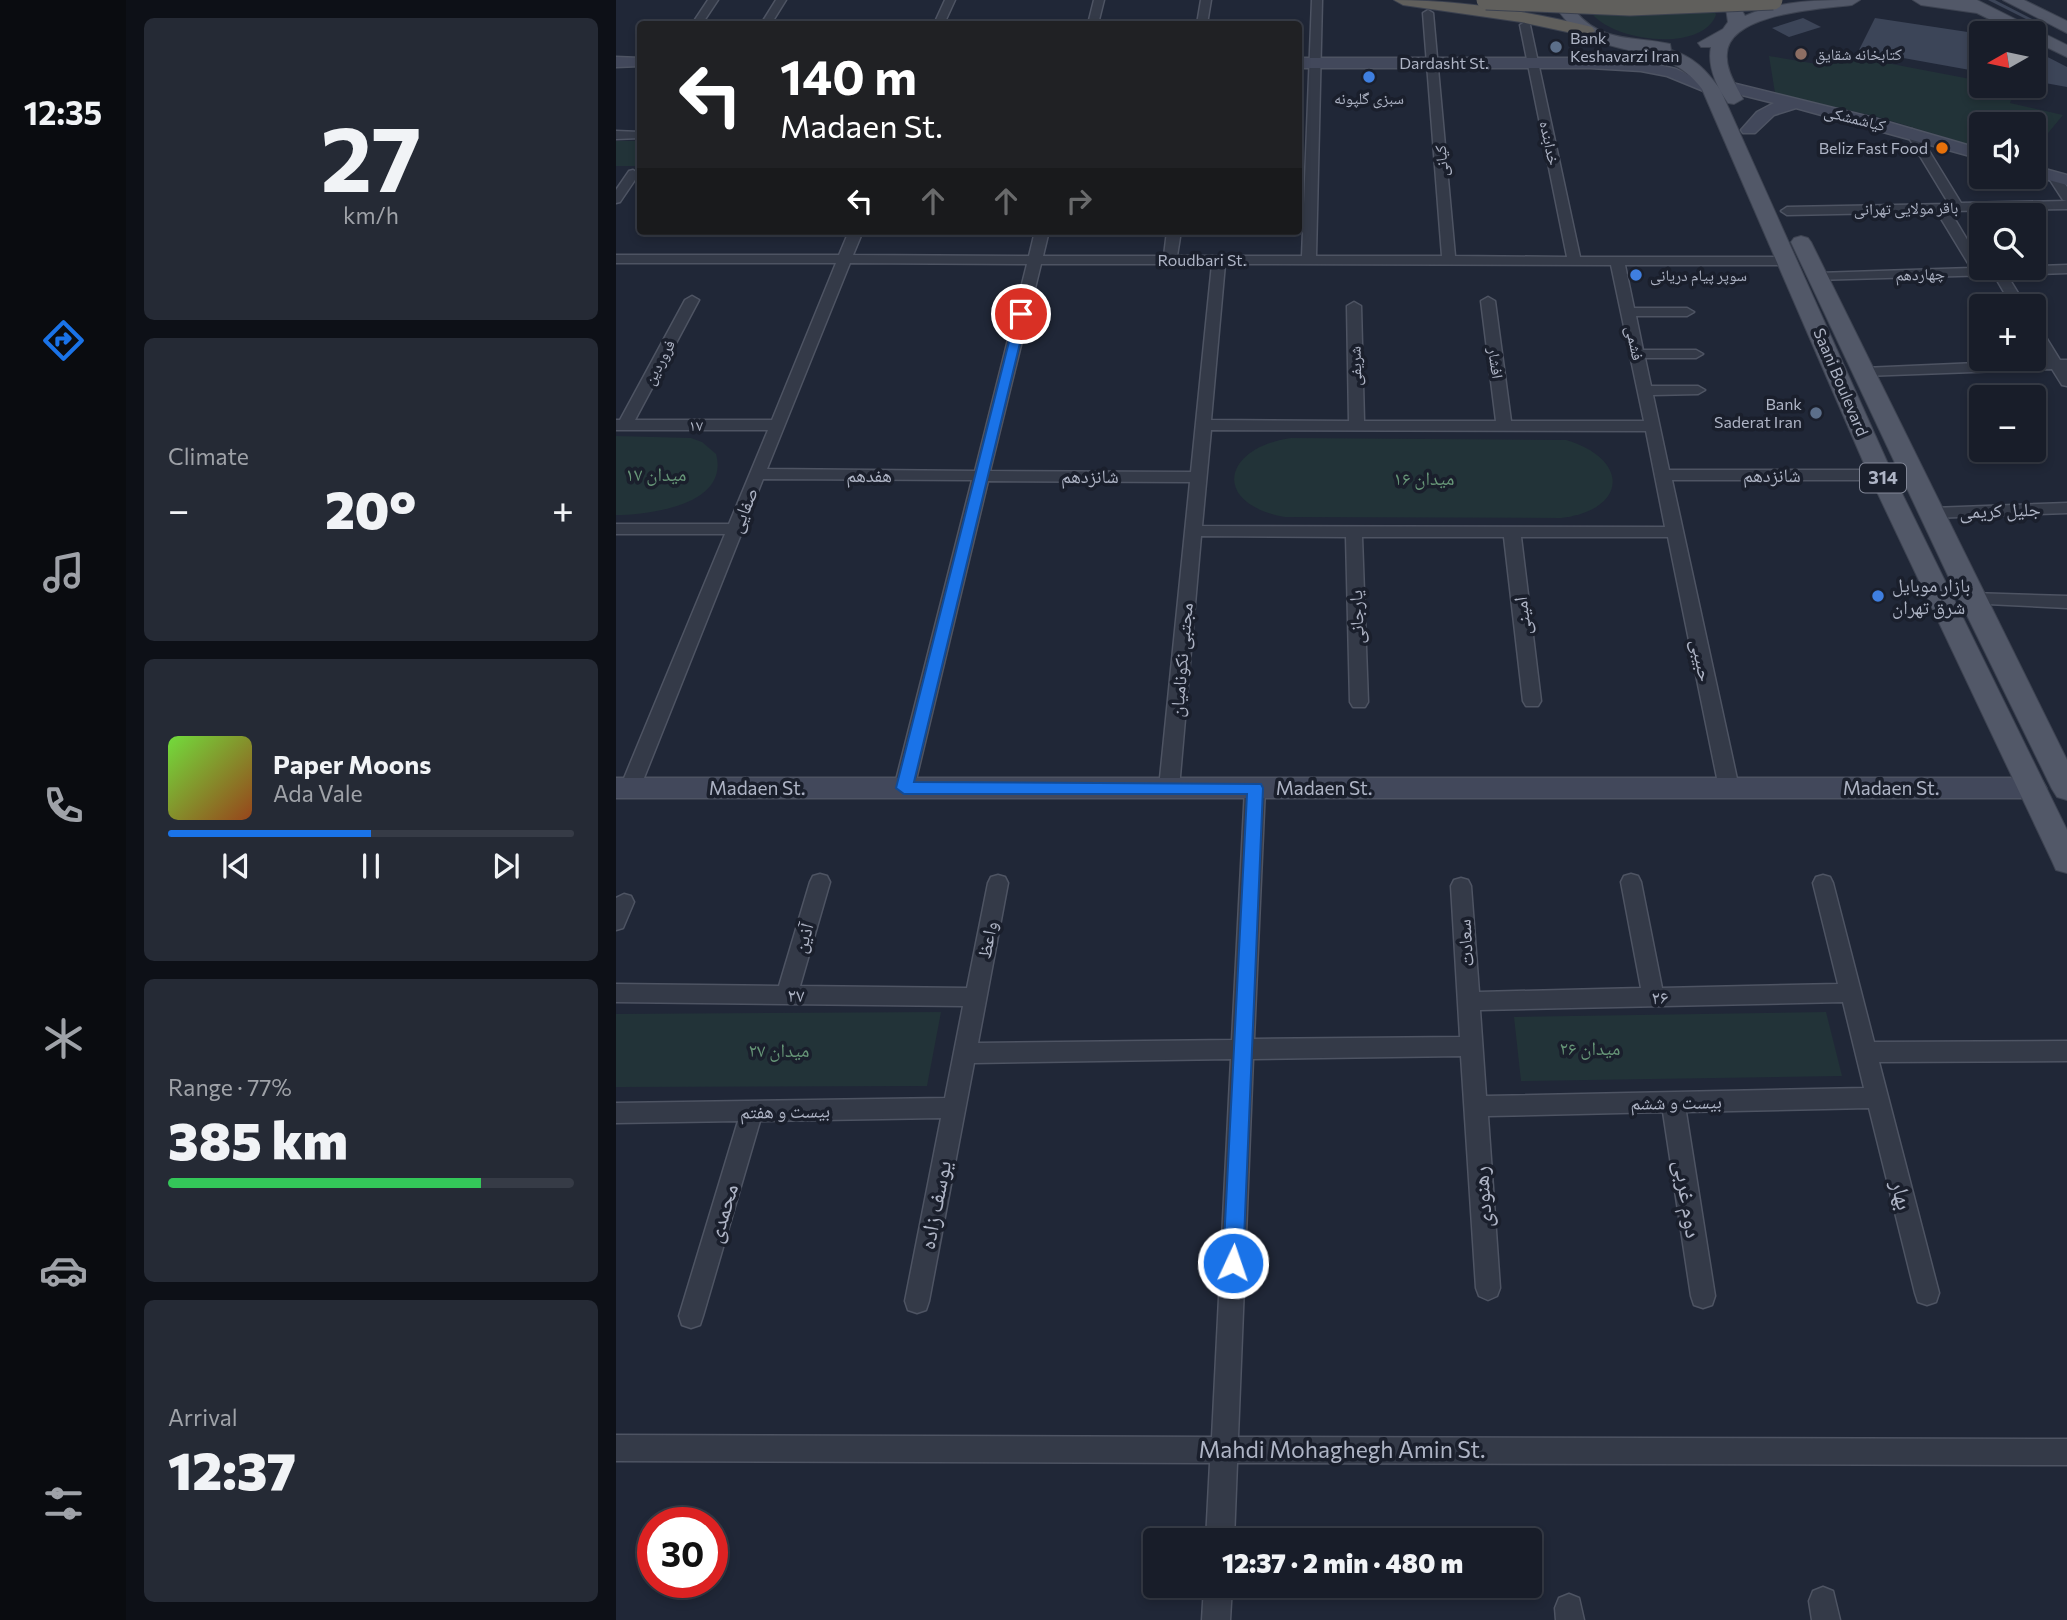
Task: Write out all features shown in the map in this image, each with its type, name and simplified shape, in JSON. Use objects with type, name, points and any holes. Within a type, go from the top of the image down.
[{"type":"highway","points":[[1403,0],[1521,17],[1595,35]]},
{"type":"highway","points":[[1486,0],[1619,7],[1700,6],[1773,0]]},
{"type":"main road","points":[[1570,0],[1568,13],[1608,44],[1606,55],[1590,63]]},
{"type":"main road","points":[[1728,0],[1735,9],[1737,18],[1729,32]]},
{"type":"main road","points":[[1595,35],[1644,48],[1690,47],[1729,32],[1764,13],[1852,0]]},
{"type":"main road","points":[[1921,0],[1983,9]]},
{"type":"main road","points":[[1964,0],[2007,21]]},
{"type":"main road","points":[[2011,0],[2067,28]]},
{"type":"main road","name":"Saani Boulevard","points":[[1729,32],[1716,48],[1719,88],[1788,261],[1881,475],[2067,860]]},
{"type":"main road","points":[[2046,41],[2067,52]]},
{"type":"main road","name":"Saani Boulevard","points":[[1644,48],[1679,58],[1698,70],[1719,88],[1749,131],[1972,599],[2066,787]]},
{"type":"main road","points":[[616,62],[637,62]]},
{"type":"main road","name":"Dardasht St.","points":[[1302,63],[1590,63],[1641,66],[1719,88]]},
{"type":"main road","name":"کیاشمشکی","points":[[1719,88],[1799,104],[1969,150]]},
{"type":"main road","points":[[1749,131],[1768,110],[1779,105],[1799,104]]},
{"type":"main road","points":[[1850,404],[1878,402]]},
{"type":"main road","points":[[2033,788],[2066,787]]},
{"type":"main road","name":"Madaen St.","points":[[623,788],[2033,788]]},
{"type":"street","points":[[699,21],[713,0]]},
{"type":"street","points":[[768,21],[780,0]]},
{"type":"street","points":[[941,21],[950,0]]},
{"type":"street","points":[[1094,21],[1099,0]]},
{"type":"street","points":[[1202,21],[1206,0]]},
{"type":"street","points":[[1309,260],[1317,0]]},
{"type":"street","name":"کیانی","points":[[1428,13],[1450,260]]},
{"type":"street","name":"خدابنده","points":[[1525,25],[1574,260]]},
{"type":"street","points":[[1912,133],[1957,207]]},
{"type":"street","points":[[616,135],[637,135]]},
{"type":"street","points":[[616,174],[637,174]]},
{"type":"street","points":[[616,199],[637,174]]},
{"type":"street","points":[[2060,178],[2067,197]]},
{"type":"street","name":"باقر مولایی تهرانی","points":[[2046,206],[2067,205]]},
{"type":"street","points":[[1941,207],[1969,254]]},
{"type":"street","name":"باقر مولایی تهرانی","points":[[1787,211],[1941,207],[1969,209]]},
{"type":"street","name":"صفایی","points":[[623,788],[735,529],[854,235]]},
{"type":"street","points":[[904,788],[1041,235]]},
{"type":"street","points":[[1170,260],[1173,235]]},
{"type":"street","name":"Roudbari St.","points":[[616,259],[1788,261]]},
{"type":"street","points":[[1203,425],[1653,426],[1675,532],[1193,531],[1198,477],[1203,425],[1219,260]]},
{"type":"street","name":"فشمی","points":[[1617,260],[1653,426]]},
{"type":"street","name":"چهاردهم","points":[[2046,269],[2067,269]]},
{"type":"street","name":"چهاردهم","points":[[1818,277],[1969,272]]},
{"type":"street","name":"فروردین","points":[[621,425],[692,300]]},
{"type":"street","name":"افشار","points":[[1488,301],[1504,426]]},
{"type":"street","name":"شریفی","points":[[1354,306],[1357,425]]},
{"type":"street","points":[[1628,312],[1687,312]]},
{"type":"street","points":[[2046,345],[2061,365],[2067,382]]},
{"type":"street","points":[[1637,355],[1696,354]]},
{"type":"street","points":[[1864,372],[2061,365]]},
{"type":"street","points":[[1645,391],[1698,390]]},
{"type":"street","name":"۱۷","points":[[621,425],[777,425]]},
{"type":"street","name":"هفدهم","points":[[757,474],[981,476]]},
{"type":"street","name":"شانزدهم","points":[[1663,475],[1881,475]]},
{"type":"street","name":"شانزدهم","points":[[981,476],[1198,477]]},
{"type":"street","name":"جلیل کریمی","points":[[1932,513],[2067,508]]},
{"type":"street","points":[[616,529],[735,529]]},
{"type":"street","name":"مجتبی نکونامیان","points":[[1169,788],[1193,531]]},
{"type":"street","name":"یارجانی","points":[[1354,531],[1359,702]]},
{"type":"street","name":"امینی","points":[[1512,532],[1532,701]]},
{"type":"street","name":"حبیبی","points":[[1675,532],[1729,788]]},
{"type":"street","points":[[1972,599],[2067,602]]},
{"type":"street","points":[[1221,1528],[1255,788]]},
{"type":"street","name":"آذین","points":[[787,995],[820,882]]},
{"type":"street","points":[[1631,882],[1653,997]]},
{"type":"street","name":"واعظ","points":[[965,1053],[998,883]]},
{"type":"street","name":"بهار","points":[[1822,883],[1927,1293]]},
{"type":"street","name":"سعادت","points":[[1461,886],[1472,1046]]},
{"type":"street","points":[[616,922],[624,902]]},
{"type":"street","name":"۲۷","points":[[616,993],[976,997]]},
{"type":"street","name":"۲۶","points":[[1469,1001],[1850,993]]},
{"type":"street","points":[[965,1053],[1472,1046]]},
{"type":"street","name":"رهنودی","points":[[1472,1046],[1488,1288]]},
{"type":"street","points":[[1866,1052],[2067,1051]]},
{"type":"street","name":"یوسف زاده","points":[[917,1301],[965,1053]]},
{"type":"street","name":"بیست و ششم","points":[[1476,1106],[1877,1098]]},
{"type":"street","name":"دوم غربی","points":[[1673,1102],[1703,1296]]},
{"type":"street","name":"بیست و هفتم","points":[[616,1113],[954,1108]]},
{"type":"street","name":"محمدی","points":[[691,1315],[752,1111]]},
{"type":"street","name":"Mahdi Mohaghegh Amin St.","points":[[616,1448],[2067,1451]]},
{"type":"street","points":[[1216,1620],[1217,1598]]},
{"type":"green space","points":[[1713,6],[1716,15],[1707,27],[1693,35],[1675,39],[1634,36],[1600,21],[1590,11]]},
{"type":"green space","points":[[1829,52],[1969,79],[1969,98],[2012,98],[2010,103],[2063,115],[2046,136],[2046,112],[1969,112],[1969,144],[1878,117],[1775,93],[1769,56],[1817,64]]},
{"type":"green space","points":[[616,141],[637,141],[637,166],[616,166]]},
{"type":"green space","name":"میدان ۱۷","points":[[616,436],[691,438],[702,442],[716,454],[717,471],[711,485],[684,504],[648,513],[616,515]]},
{"type":"green space","name":"میدان ۱۶","points":[[1291,438],[1566,440],[1587,448],[1602,459],[1610,471],[1613,483],[1609,495],[1599,505],[1583,513],[1561,518],[1285,517],[1261,510],[1245,501],[1236,489],[1234,476],[1239,464],[1251,453],[1268,444]]},
{"type":"green space","name":"میدان ۲۷","points":[[941,1012],[927,1086],[616,1087],[616,1014]]},
{"type":"green space","name":"میدان ۲۶","points":[[1826,1012],[1842,1076],[1521,1081],[1514,1017]]},
{"type":"building","points":[[1988,0],[1995,0],[2034,20],[2030,21]]},
{"type":"building","points":[[1803,18],[1821,27],[1789,37],[1772,28]]},
{"type":"building","points":[[1875,18],[1969,32],[1969,70],[1859,50]]},
{"type":"building","points":[[2046,56],[2067,67],[2067,87],[2046,83]]},
{"type":"place","name":"Bank Keshavarzi Iran","points":[[1556,47]]},
{"type":"place","name":"کتابخانه شقایق","points":[[1801,54]]},
{"type":"place","name":"سبزی گلپونه","points":[[1369,77]]},
{"type":"place","name":"Beliz Fast Food","points":[[1942,148]]},
{"type":"place","name":"سوپر پیام دریانی","points":[[1636,275]]},
{"type":"place","name":"Bank Saderat Iran","points":[[1816,413]]},
{"type":"place","name":"بازار موبایل شرق تهران","points":[[1878,596]]},
{"type":"route","points":[[1021,314],[904,788],[1255,788],[1233,1263]]}]
